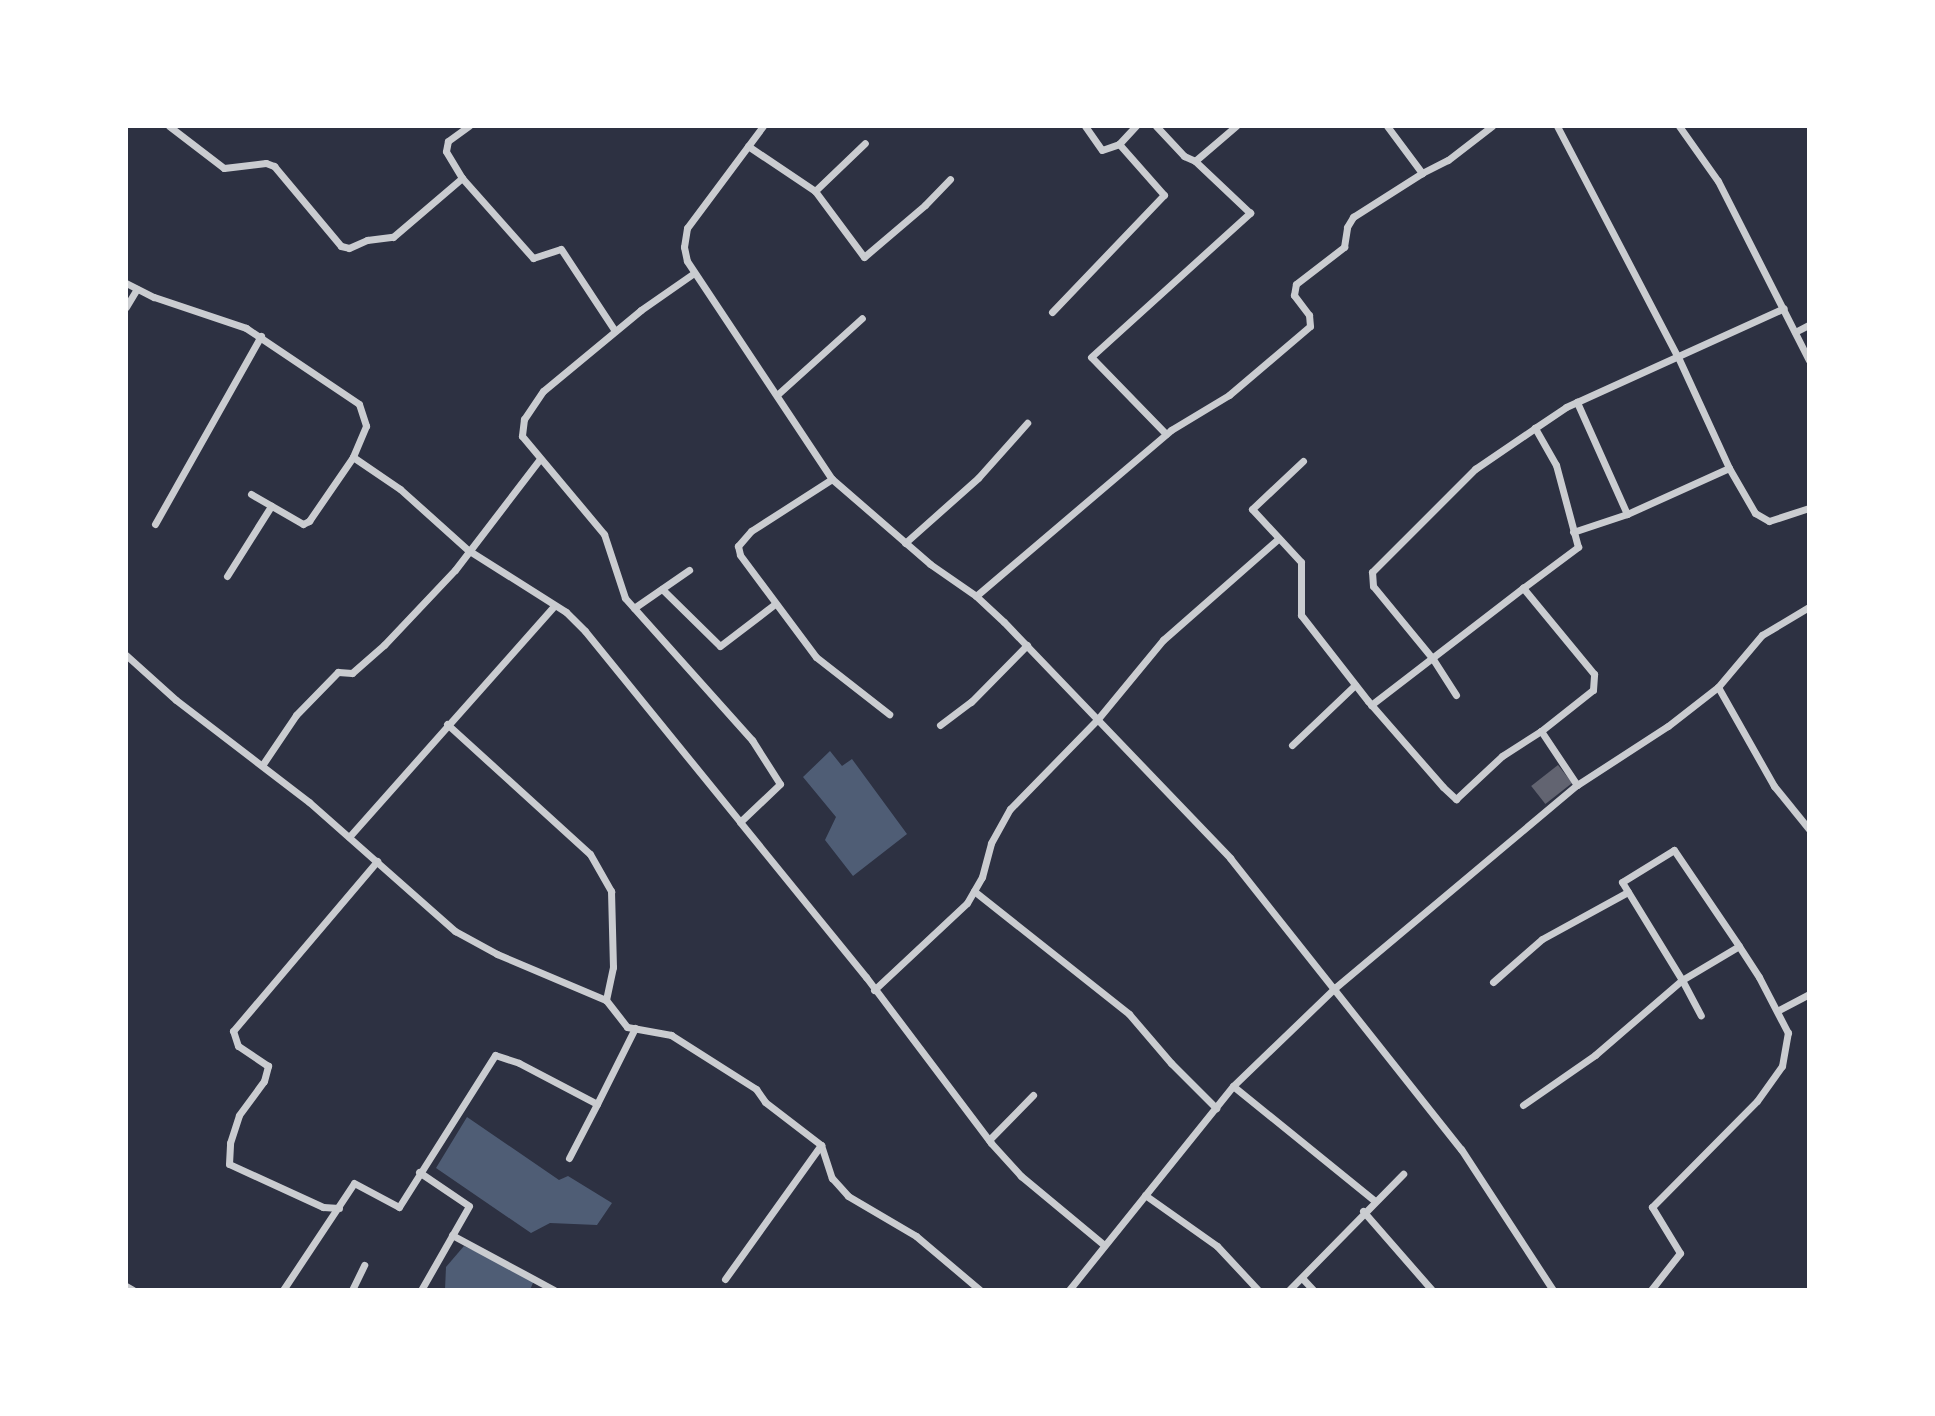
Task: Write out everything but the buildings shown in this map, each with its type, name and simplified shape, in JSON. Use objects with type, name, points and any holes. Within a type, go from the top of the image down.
[{"type":"street","points":[[169,126],[224,168],[266,163],[274,166],[345,248],[367,240],[393,237],[462,178]]},
{"type":"street","points":[[469,126],[448,141],[446,151],[462,178],[533,258],[561,249],[615,331]]},
{"type":"street","points":[[763,126],[687,228],[684,247],[694,273],[778,394],[832,479],[905,543],[976,596],[1027,645],[1230,858],[1336,987],[1461,1149],[1553,1290]]},
{"type":"street","points":[[1085,126],[1102,150],[1119,144],[1136,126]]},
{"type":"street","points":[[1156,126],[1184,156],[1195,161],[1250,213],[1091,357],[1166,434]]},
{"type":"street","points":[[1195,161],[1236,126]]},
{"type":"street","points":[[1387,126],[1422,173]]},
{"type":"street","points":[[976,596],[1166,434],[1229,395],[1310,326],[1309,315],[1294,295],[1296,284],[1344,247],[1347,227],[1353,217],[1448,160],[1492,126]]},
{"type":"street","points":[[1557,126],[1678,357],[1729,468],[1755,513],[1769,521],[1809,508]]},
{"type":"street","points":[[1679,126],[1718,181],[1809,360]]},
{"type":"street","points":[[815,191],[865,143]]},
{"type":"street","points":[[1052,312],[1164,195],[1119,144]]},
{"type":"street","points":[[748,146],[815,191],[864,257],[950,179]]},
{"type":"street","points":[[694,273],[615,331],[543,391],[524,419],[522,436],[604,534],[625,598],[742,728],[780,784],[740,822]]},
{"type":"street","points":[[126,283],[223,317],[261,336],[359,404],[366,426],[353,457],[309,521],[296,523],[251,494]]},
{"type":"street","points":[[126,307],[137,289]]},
{"type":"street","points":[[1456,695],[1433,659],[1373,586],[1372,572],[1475,469],[1535,428],[1577,402],[1784,308]]},
{"type":"street","points":[[778,394],[862,318]]},
{"type":"street","points":[[1795,332],[1809,325]]},
{"type":"street","points":[[155,524],[261,336]]},
{"type":"street","points":[[1577,402],[1627,514]]},
{"type":"street","points":[[905,543],[978,478],[1027,423]]},
{"type":"street","points":[[1371,705],[1578,547],[1556,465],[1535,428]]},
{"type":"street","points":[[353,457],[400,489],[468,550],[553,607],[566,612],[585,631],[874,990],[989,1140],[1021,1176],[1104,1245]]},
{"type":"street","points":[[263,764],[296,715],[338,672],[352,673],[384,645],[455,570],[539,460]]},
{"type":"street","points":[[1303,461],[1252,509],[1301,562],[1301,615],[1371,705],[1456,799],[1502,756],[1541,731],[1593,690],[1594,674],[1523,588]]},
{"type":"street","points":[[1573,532],[1627,514],[1729,468]]},
{"type":"street","points":[[832,479],[751,531],[738,546],[740,555],[816,657],[889,714]]},
{"type":"street","points":[[227,576],[271,506]]},
{"type":"street","points":[[874,990],[967,903],[991,843],[1010,809],[1097,720],[1163,640],[1279,538]]},
{"type":"street","points":[[634,608],[689,570]]},
{"type":"street","points":[[662,589],[720,646],[775,604]]},
{"type":"street","points":[[349,837],[553,607]]},
{"type":"street","points":[[1069,1290],[1233,1086],[1336,987],[1577,785],[1668,726],[1718,687],[1762,635],[1809,607]]},
{"type":"street","points":[[940,725],[971,702],[1027,645]]},
{"type":"street","points":[[126,655],[176,700],[263,764],[455,931],[497,954],[606,1000],[627,1027],[671,1035],[756,1089],[765,1102],[821,1145],[832,1178],[848,1196],[916,1236],[980,1290]]},
{"type":"street","points":[[1292,745],[1355,685]]},
{"type":"street","points":[[1718,687],[1774,786],[1809,829]]},
{"type":"street","points":[[447,724],[590,854],[611,891],[613,967],[606,1000]]},
{"type":"street","points":[[1541,731],[1577,785]]},
{"type":"street","points":[[1651,1290],[1680,1253],[1652,1207],[1757,1101],[1782,1066],[1788,1033],[1779,1010],[1674,850],[1622,882],[1701,1015]]},
{"type":"street","points":[[339,1208],[323,1207],[229,1164],[230,1143],[239,1115],[264,1081],[268,1066],[238,1046],[233,1031],[377,861]]},
{"type":"street","points":[[974,891],[1129,1014],[1216,1108]]},
{"type":"street","points":[[1493,982],[1542,939],[1628,892]]},
{"type":"street","points":[[1523,1105],[1595,1055],[1682,980],[1739,946]]},
{"type":"street","points":[[1779,1010],[1809,994]]},
{"type":"street","points":[[569,1158],[635,1028]]},
{"type":"street","points":[[283,1290],[354,1183],[399,1207],[495,1055],[519,1063],[597,1104]]},
{"type":"street","points":[[1233,1086],[1375,1201]]},
{"type":"street","points":[[989,1140],[1033,1095]]},
{"type":"street","points":[[725,1279],[821,1145]]},
{"type":"street","points":[[419,1172],[469,1206],[421,1290]]},
{"type":"street","points":[[1289,1290],[1363,1211],[1403,1174]]},
{"type":"street","points":[[1145,1195],[1217,1246],[1258,1290]]},
{"type":"street","points":[[1363,1211],[1432,1290]]},
{"type":"street","points":[[452,1235],[554,1290]]},
{"type":"street","points":[[352,1290],[364,1265]]},
{"type":"street","points":[[1302,1278],[1313,1290]]},
{"type":"street","points":[[126,1286],[133,1290]]},
{"type":"water","points":[[830,751],[842,766],[852,759],[907,834],[853,876],[825,840],[836,817],[803,777]]},
{"type":"water","points":[[467,1117],[559,1180],[568,1176],[612,1203],[597,1225],[550,1223],[531,1233],[436,1168]]},
{"type":"water","points":[[464,1246],[535,1278],[530,1290],[445,1290],[446,1267]]}]
